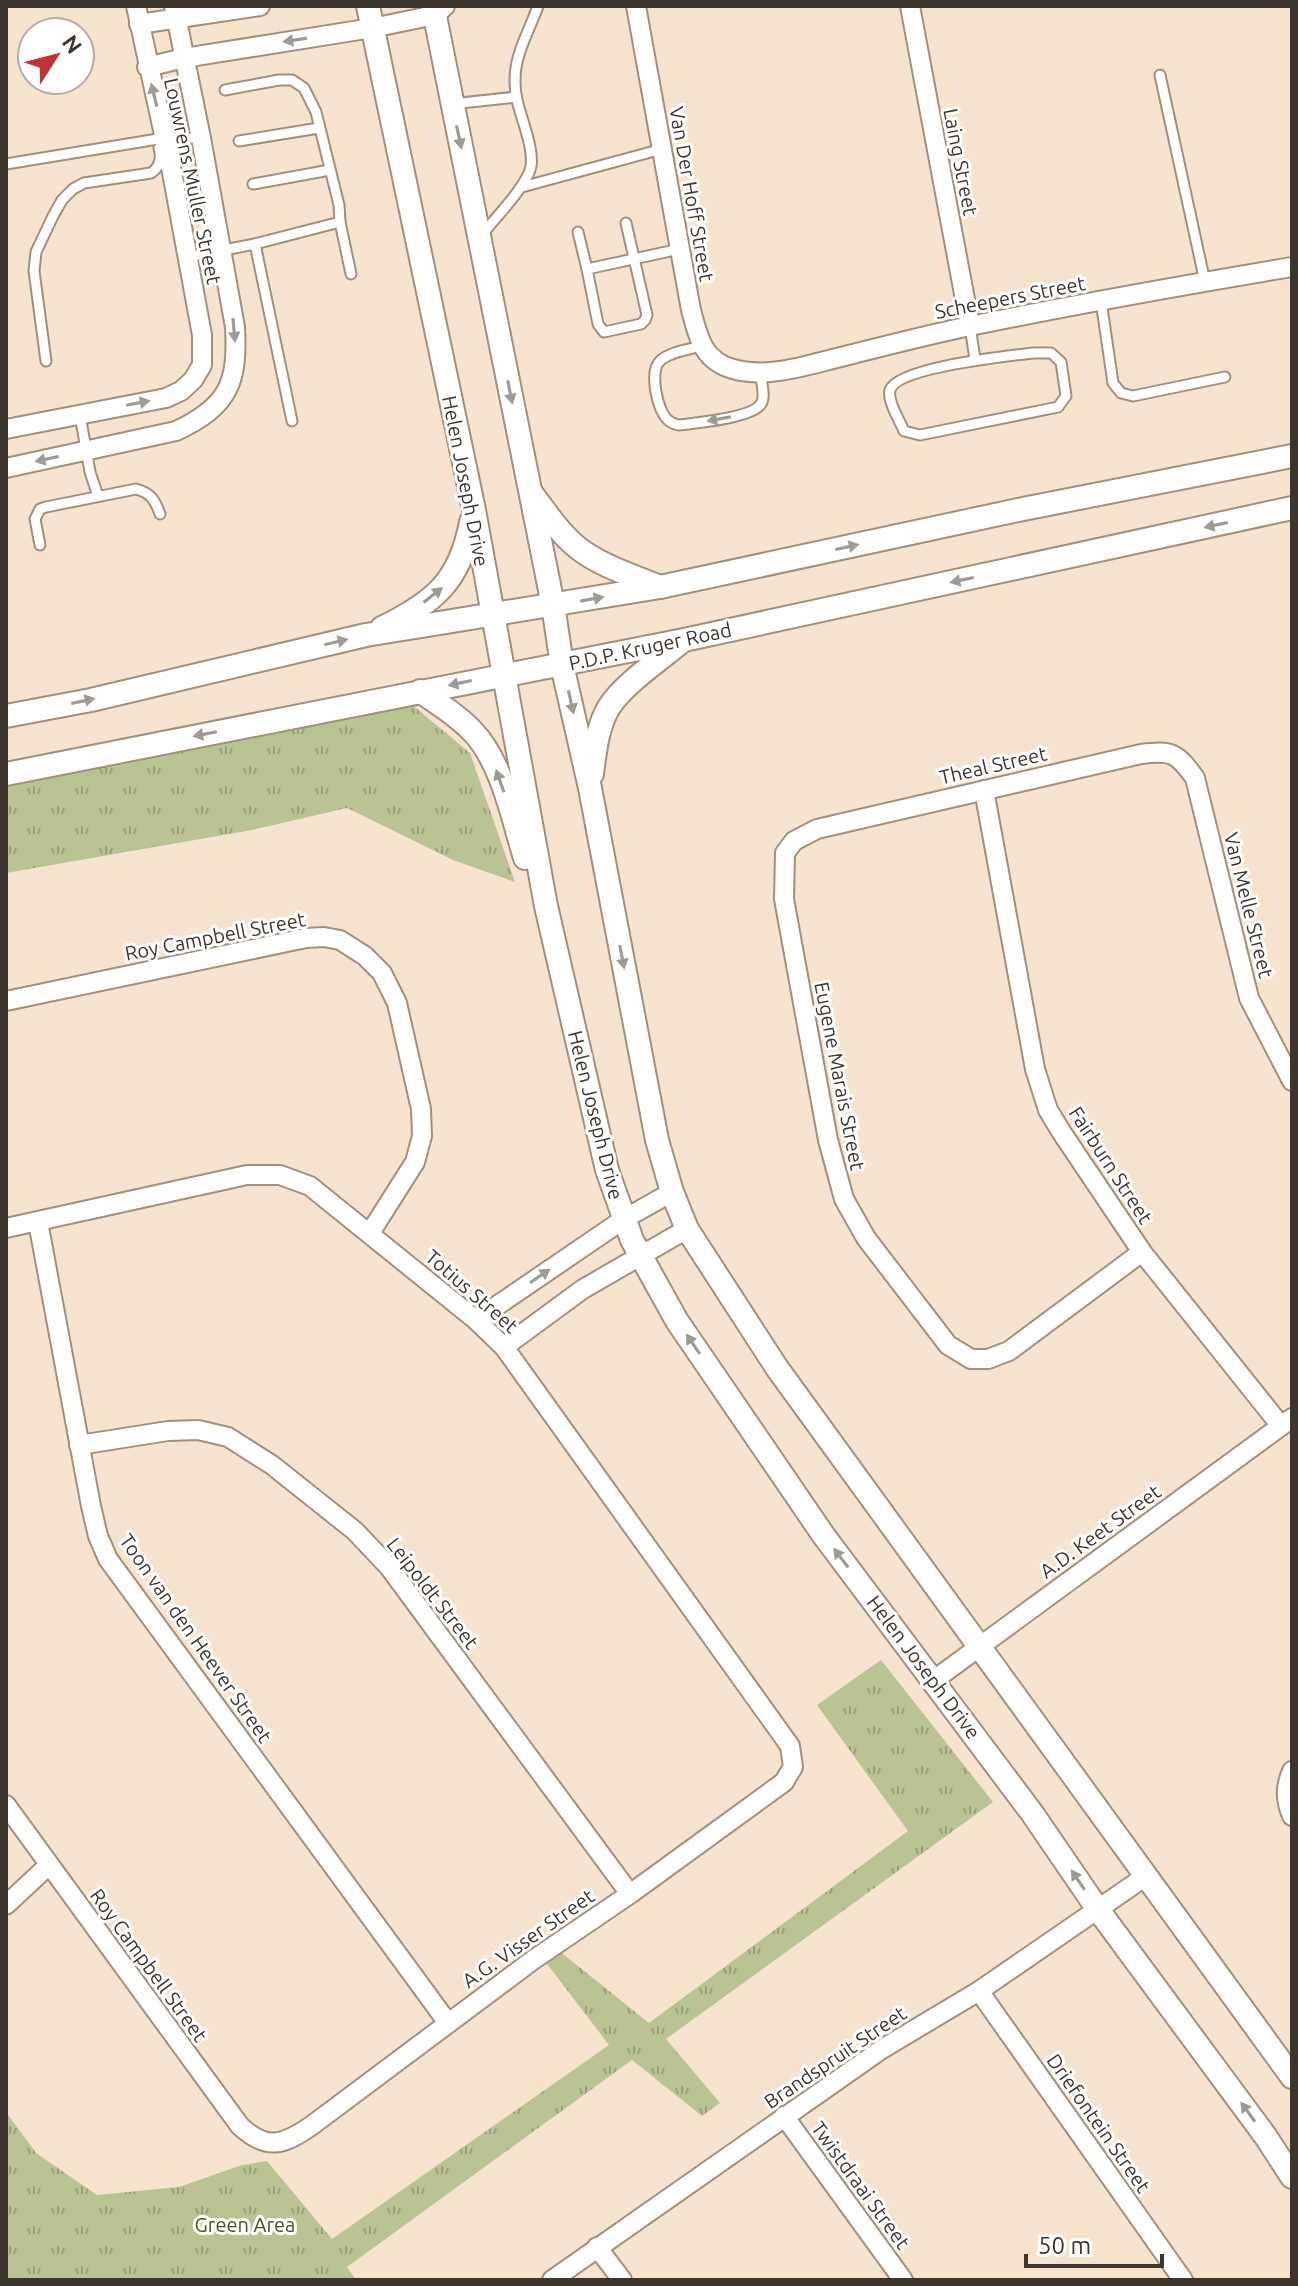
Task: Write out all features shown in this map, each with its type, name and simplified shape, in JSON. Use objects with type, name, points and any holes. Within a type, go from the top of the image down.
[{"type":"street","points":[[137,15],[260,6]]},
{"type":"street","name":"Van Der Hoff Street","points":[[636,6],[691,310],[702,346]]},
{"type":"street","name":"Laing Street","points":[[910,6],[970,326]]},
{"type":"street","points":[[147,67],[370,17],[438,9],[452,104],[553,605],[562,665],[590,788],[657,1140],[687,1229],[777,1368],[1292,2077]]},
{"type":"street","points":[[6,468],[176,431],[200,420],[219,402],[231,382],[237,358],[235,327],[223,251],[175,13]]},
{"type":"street","name":"Louwrens Muller Street","points":[[80,415],[166,398],[181,391],[193,380],[202,365],[202,335],[188,257],[137,15]]},
{"type":"street","name":"Helen Joseph Drive","points":[[370,17],[474,510],[546,906],[607,1170],[624,1219],[640,1256],[677,1321],[824,1536],[1032,1813],[1099,1911],[1266,2137],[1292,2177]]},
{"type":"street","name":"Scheepers Street","points":[[702,346],[706,354],[720,365],[737,370],[760,372],[790,369],[970,326],[1292,267]]},
{"type":"street","points":[[6,429],[80,415]]},
{"type":"street","points":[[9,714],[91,700],[366,635],[660,587],[1023,509],[1292,456]]},
{"type":"street","points":[[529,490],[561,532],[579,548],[623,572],[660,587]]},
{"type":"street","name":"P.D.P. Kruger Road","points":[[6,774],[684,640],[1292,508]]},
{"type":"street","points":[[366,635],[394,622],[432,598],[443,587],[459,566],[467,548],[474,510]]},
{"type":"street","points":[[590,788],[601,726],[609,707],[619,694],[684,640]]},
{"type":"street","points":[[420,691],[464,723],[476,734],[489,754],[537,894],[546,906]]},
{"type":"street","name":"Theal Street","points":[[794,841],[817,829],[1163,751],[1184,762],[1195,778]]},
{"type":"street","name":"Van Melle Street","points":[[1195,778],[1249,998],[1292,1081]]},
{"type":"street","name":"Fairburn Street","points":[[984,790],[1035,1069],[1048,1110],[1142,1252],[1286,1422]]},
{"type":"street","name":"Eugene Marais Street","points":[[794,841],[785,853],[784,899],[828,1140],[844,1199],[866,1238],[948,1345],[971,1359],[988,1359],[1009,1351],[1142,1252]]},
{"type":"street","name":"Roy Campbell Street","points":[[6,1001],[306,938],[340,940],[353,948],[382,973],[397,1003],[421,1109],[422,1136],[415,1162],[370,1233]]},
{"type":"street","name":"Totius Street","points":[[6,1228],[247,1175],[280,1175],[310,1186],[476,1320],[504,1347],[790,1746]]},
{"type":"street","points":[[476,1320],[624,1219],[672,1192]]},
{"type":"street","name":"Toon van den Heever Street","points":[[38,1222],[79,1445],[98,1536],[108,1559],[448,2023]]},
{"type":"street","points":[[504,1347],[583,1289],[687,1229]]},
{"type":"street","name":"A.D. Keet Street","points":[[934,1680],[1286,1422]]},
{"type":"street","name":"Leipoldt Street","points":[[79,1445],[168,1431],[198,1430],[228,1437],[272,1465],[355,1531],[389,1567],[630,1894]]},
{"type":"street","name":"A.G. Visser Street","points":[[264,2142],[278,2143],[293,2138],[533,1960],[784,1782],[793,1767],[790,1746]]},
{"type":"street","points":[[1289,1780],[1287,1803],[1292,1816]]},
{"type":"street","name":"Roy Campbell Street","points":[[6,1805],[234,2118],[250,2135],[264,2142]]},
{"type":"street","points":[[6,1905],[49,1865]]},
{"type":"street","name":"Brandspruit Street","points":[[552,2280],[882,2049],[979,1991],[1146,1876]]},
{"type":"street","name":"Driefontein Street","points":[[979,1991],[1183,2280]]},
{"type":"street","name":"Twistdraai Street","points":[[784,2116],[903,2280]]},
{"type":"street","points":[[597,2247],[622,2280]]},
{"type":"lane","points":[[480,238],[522,187],[531,168],[516,97],[515,66],[517,53],[538,6]]},
{"type":"lane","points":[[1160,75],[1205,282]]},
{"type":"lane","points":[[225,90],[279,80],[292,80],[304,88],[316,112],[339,205],[351,274]]},
{"type":"lane","points":[[452,104],[516,97]]},
{"type":"lane","points":[[239,141],[319,128]]},
{"type":"lane","points":[[6,164],[161,138],[201,138]]},
{"type":"lane","points":[[46,361],[34,271],[36,252],[44,233],[62,200],[73,189],[84,183],[155,170],[160,162],[161,138]]},
{"type":"lane","points":[[522,187],[662,149]]},
{"type":"lane","points":[[253,184],[330,170]]},
{"type":"lane","points":[[188,257],[340,222]]},
{"type":"lane","points":[[578,232],[601,330],[610,332],[635,327],[647,315],[626,223]]},
{"type":"lane","points":[[255,244],[292,421]]},
{"type":"lane","points":[[587,269],[680,249]]},
{"type":"lane","points":[[1101,301],[1113,383],[1121,393],[1133,396],[1225,377]]},
{"type":"lane","points":[[970,326],[975,359]]},
{"type":"lane","points":[[702,346],[664,357],[656,367],[654,376],[661,411],[672,423],[679,425],[746,414],[762,403],[760,372]]},
{"type":"lane","points":[[1051,353],[1061,362],[1066,396],[1063,403],[1053,410],[920,435],[904,431],[889,397],[891,386],[902,378],[975,359],[1051,353]]},
{"type":"lane","points":[[80,415],[98,496]]},
{"type":"lane","points":[[40,545],[35,519],[40,509],[136,489],[148,492],[160,514]]},
{"type":"green space","points":[[405,699],[470,753],[515,882],[453,860],[347,808],[252,830],[6,873],[6,786]]},
{"type":"green space","name":"Green Area","points":[[881,1660],[993,1802],[666,2039],[720,2103],[702,2116],[632,2060],[347,2267],[356,2280],[6,2280],[6,2112],[36,2153],[97,2195],[179,2187],[242,2165],[267,2161],[332,2239],[609,2045],[544,1960],[558,1950],[649,2023],[908,1831],[817,1705]]}]
